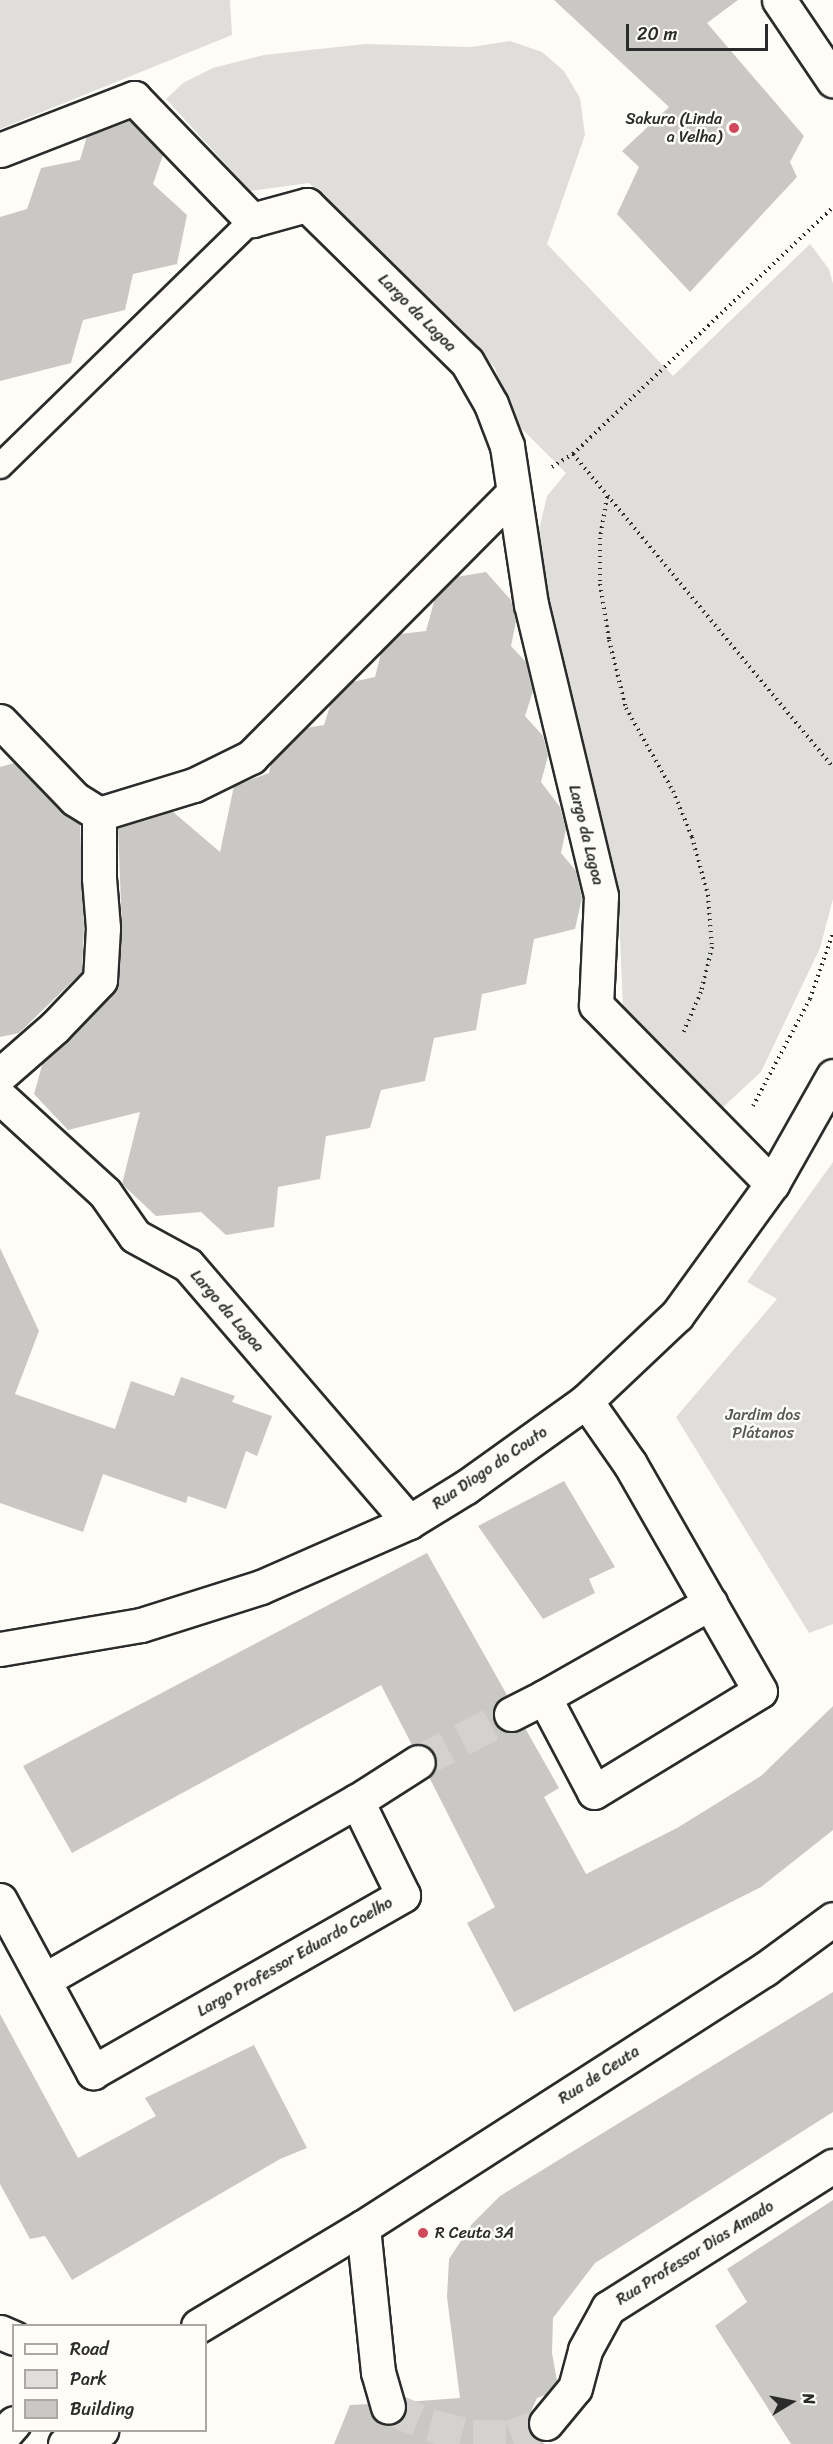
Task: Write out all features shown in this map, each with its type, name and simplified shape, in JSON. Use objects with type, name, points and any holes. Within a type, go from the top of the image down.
[{"type":"street","points":[[779,0],[833,80]]},
{"type":"street","points":[[0,150],[134,98],[252,220]]},
{"type":"street","name":"Largo da Lagoa","points":[[252,220],[308,205],[467,362],[491,404],[507,446],[531,604],[601,896],[596,1005],[772,1184]]},
{"type":"street","points":[[0,721],[75,799],[99,814],[194,785],[251,757],[513,493]]},
{"type":"street","points":[[0,1075],[55,1027],[100,980],[103,928],[99,814]]},
{"type":"street","name":"Rua Diogo do Couto","points":[[0,1649],[141,1624],[261,1587],[410,1522],[466,1487],[586,1401],[676,1315],[772,1184],[802,1136],[833,1076]]},
{"type":"street","name":"Largo da Lagoa","points":[[0,1096],[105,1193],[135,1236],[188,1265],[410,1522]]},
{"type":"street","points":[[544,1697],[594,1792],[760,1691],[630,1464],[586,1401]]},
{"type":"street","points":[[511,1714],[710,1603]]},
{"type":"street","points":[[44,1980],[357,1801],[418,1762]]},
{"type":"street","name":"Largo Professor Eduardo Coelho","points":[[0,1900],[93,2073],[403,1894],[357,1801]]},
{"type":"street","name":"Rua de Ceuta","points":[[200,2324],[363,2227],[765,1968],[833,1920]]},
{"type":"street","name":"Rua Professor Dias Amado","points":[[546,2423],[575,2388],[585,2350],[608,2308],[833,2166]]},
{"type":"street","points":[[363,2227],[378,2372],[388,2407]]},
{"type":"street","points":[[12,2425],[0,2440],[17,2444]]},
{"type":"street","points":[[65,2444],[96,2432]]},
{"type":"lane","name":"Largo da Lagoa","points":[[0,466],[252,220]]},
{"type":"path","points":[[833,207],[573,454],[833,767]]},
{"type":"path","points":[[608,497],[600,538],[600,572],[609,640],[626,708],[673,791],[692,837],[708,896],[712,947],[701,993],[682,1035],[657,1067]]},
{"type":"path","points":[[802,1136],[753,1107],[810,999],[833,933]]},
{"type":"green space","points":[[0,0],[230,0],[232,35],[0,129]]},
{"type":"green space","points":[[510,41],[542,52],[564,71],[580,98],[585,135],[547,244],[673,376],[810,244],[829,269],[833,284],[833,899],[820,948],[761,1072],[721,1109],[623,1009],[618,886],[538,574],[538,534],[547,496],[566,473],[511,418],[495,368],[463,331],[309,183],[250,191],[166,99],[183,83],[213,68],[264,55],[365,44],[471,47]]},
{"type":"green space","name":"Jardim dos Plátanos","points":[[833,1162],[833,1624],[809,1633],[676,1417],[777,1299],[747,1282]]},
{"type":"building","points":[[554,0],[738,0],[707,23],[804,136],[790,162],[797,177],[690,292],[617,214],[639,167],[622,151],[669,107]]},
{"type":"building","points":[[130,121],[163,155],[153,184],[187,215],[177,264],[133,274],[125,310],[83,320],[71,363],[0,381],[0,217],[27,209],[41,168],[80,160],[87,136]]},
{"type":"building","points":[[486,572],[511,600],[516,621],[511,646],[526,662],[533,691],[525,716],[543,736],[548,756],[541,782],[560,807],[566,829],[561,853],[576,871],[582,898],[575,929],[534,939],[526,984],[482,994],[476,1030],[434,1038],[425,1081],[381,1090],[370,1128],[326,1136],[320,1179],[278,1187],[274,1227],[226,1235],[201,1212],[156,1216],[122,1184],[140,1112],[68,1130],[34,1094],[43,1062],[114,993],[119,982],[122,929],[118,828],[172,811],[220,852],[234,786],[269,773],[271,764],[306,728],[324,725],[331,703],[352,682],[375,677],[381,653],[400,634],[426,631],[435,598],[456,577]]},
{"type":"building","points":[[14,763],[61,812],[80,824],[84,928],[82,972],[19,1033],[0,1037],[0,767]]},
{"type":"building","points":[[0,1248],[39,1331],[15,1394],[115,1429],[131,1381],[174,1396],[181,1377],[235,1396],[232,1402],[272,1416],[257,1456],[246,1451],[226,1509],[188,1496],[186,1503],[103,1474],[83,1532],[0,1503]]},
{"type":"building","points":[[564,1481],[615,1567],[589,1579],[595,1593],[543,1619],[478,1526]]},
{"type":"building","points":[[427,1553],[507,1695],[495,1704],[494,1722],[510,1733],[525,1728],[559,1788],[544,1797],[586,1874],[677,1828],[761,1776],[833,1706],[833,1830],[761,1887],[514,2012],[467,1923],[495,1907],[429,1777],[437,1762],[434,1752],[426,1745],[412,1745],[381,1685],[72,1853],[23,1766]]},
{"type":"building","points":[[833,1992],[833,2112],[595,2263],[553,2318],[552,2353],[557,2381],[545,2395],[537,2398],[527,2420],[534,2437],[545,2444],[334,2444],[350,2405],[368,2404],[375,2421],[393,2425],[402,2420],[406,2402],[460,2398],[447,2297],[449,2259],[472,2224],[500,2196]]},
{"type":"building","points":[[0,2014],[78,2158],[156,2116],[145,2098],[254,2045],[307,2148],[280,2159],[72,2280],[45,2236],[30,2239],[0,2184]]},
{"type":"building","points":[[833,2200],[833,2444],[791,2444],[715,2326],[747,2302],[727,2269]]},
{"type":"tunnel","points":[[418,1762],[511,1714]]},
{"type":"tunnel","points":[[388,2407],[430,2425],[473,2436],[511,2436],[546,2423]]},
{"type":"place","name":"Sakura (Linda a Velha)","points":[[734,128]]},
{"type":"place","name":"R Ceuta 3A","points":[[423,2233]]}]
